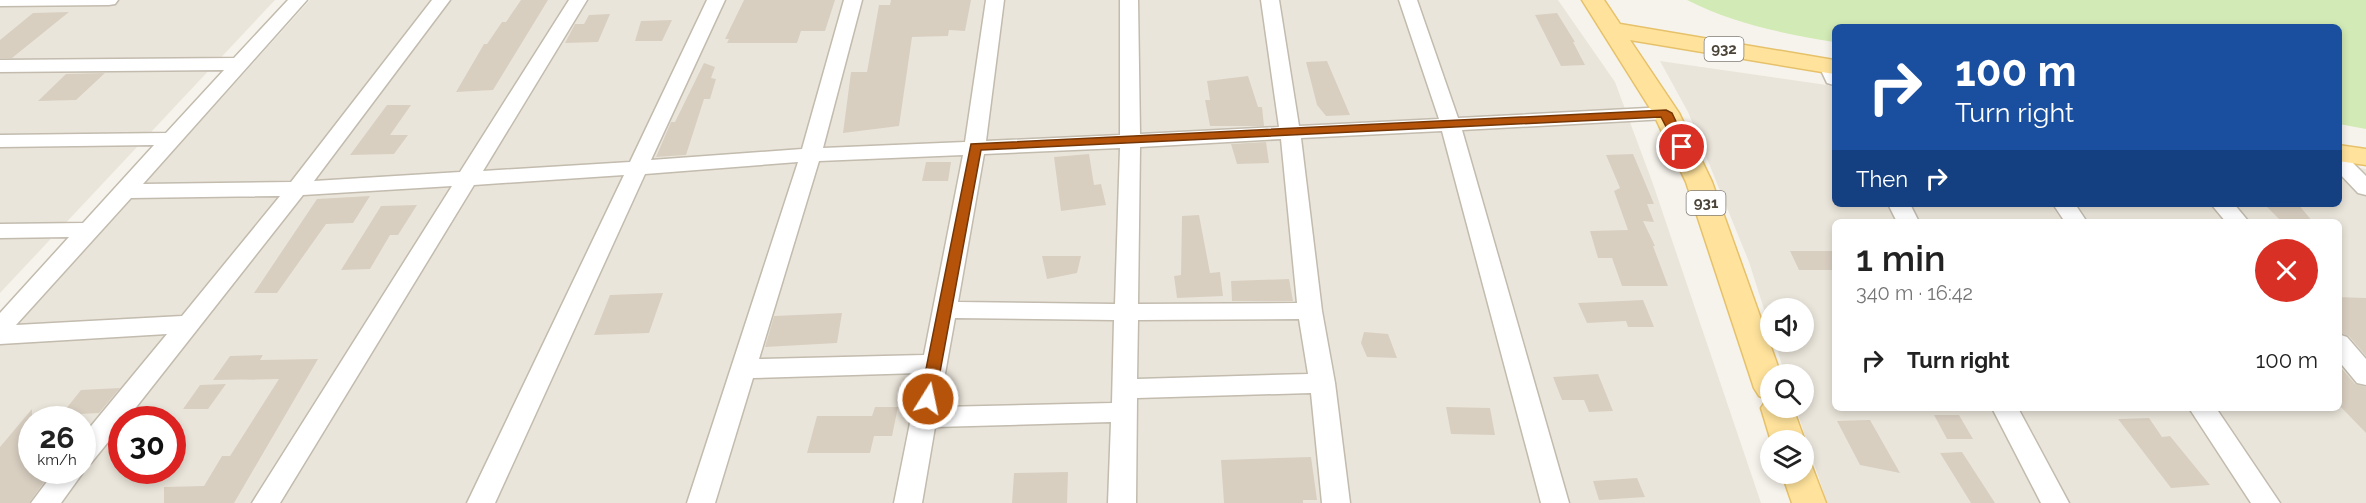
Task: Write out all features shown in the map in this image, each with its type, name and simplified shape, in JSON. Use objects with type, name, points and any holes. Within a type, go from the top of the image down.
[{"type":"main road","name":"931","points":[[1593,0],[1666,113],[1699,182],[1762,364]]},
{"type":"main road","name":"932","points":[[1614,30],[1832,71]]},
{"type":"main road","points":[[2342,154],[2366,157]]},
{"type":"main road","points":[[1802,484],[1809,503]]},
{"type":"street","points":[[0,1],[109,0]]},
{"type":"street","points":[[0,327],[298,0]]},
{"type":"street","points":[[96,439],[297,189],[441,0]]},
{"type":"street","points":[[266,503],[578,0]]},
{"type":"street","points":[[481,503],[716,0]]},
{"type":"street","points":[[701,503],[811,155],[853,0]]},
{"type":"street","points":[[908,503],[975,147],[995,0]]},
{"type":"street","points":[[1122,503],[1130,141],[1129,0]]},
{"type":"street","points":[[1270,0],[1290,132],[1310,311],[1322,383],[1336,503]]},
{"type":"street","points":[[1408,0],[1451,125],[1556,503]]},
{"type":"street","points":[[0,66],[240,64]]},
{"type":"street","points":[[124,191],[297,189],[811,155],[1666,113]]},
{"type":"street","points":[[0,141],[172,139]]},
{"type":"street","points":[[2342,164],[2366,188]]},
{"type":"street","points":[[2225,207],[2235,219]]},
{"type":"street","points":[[0,231],[87,230]]},
{"type":"street","points":[[945,310],[1310,311]]},
{"type":"street","points":[[0,335],[188,324]]},
{"type":"street","points":[[2342,347],[2366,376]]},
{"type":"street","points":[[743,369],[934,364]]},
{"type":"street","points":[[924,417],[1322,383]]},
{"type":"street","points":[[2007,411],[2055,503]]},
{"type":"street","points":[[2204,411],[2266,503]]},
{"type":"street","points":[[45,503],[60,484]]},
{"type":"shaded area","points":[[0,0],[275,0],[0,293]]},
{"type":"shaded area","points":[[310,0],[1558,0],[1615,82],[1653,184],[1761,503],[0,503],[0,338],[117,214]]},
{"type":"shaded area","points":[[1660,61],[1832,86],[1832,207],[2342,207],[2342,165],[2366,169],[2366,503],[1827,503],[1814,463],[1814,430],[1803,430],[1799,418],[1814,418],[1814,364],[1782,364],[1778,352],[1814,352],[1814,298],[1760,298],[1749,262],[1688,112]]},
{"type":"green space","points":[[1687,0],[2366,0],[2366,129],[2342,125],[2342,24],[1832,24],[1832,42],[1759,27]]},
{"type":"building","points":[[521,0],[548,0],[493,90],[456,92],[484,44],[487,44],[502,22],[506,22]]},
{"type":"building","points":[[744,0],[835,0],[825,31],[801,31],[797,43],[727,43],[729,39],[725,39]]},
{"type":"building","points":[[891,0],[971,0],[965,31],[949,30],[948,36],[912,37],[899,126],[843,133],[851,72],[867,72],[879,5],[890,5]]},
{"type":"building","points":[[69,12],[12,58],[0,58],[0,40],[33,13]]},
{"type":"building","points":[[1557,13],[1575,42],[1573,42],[1585,65],[1561,66],[1535,15]]},
{"type":"building","points":[[610,14],[598,42],[565,43],[575,24],[584,24],[589,15]]},
{"type":"building","points":[[672,20],[662,41],[635,41],[641,21]]},
{"type":"building","points":[[1327,61],[1350,115],[1326,116],[1317,105],[1306,62]]},
{"type":"building","points":[[704,63],[715,67],[711,78],[716,79],[710,99],[704,99],[686,155],[656,157],[671,122],[675,122]]},
{"type":"building","points":[[105,73],[76,100],[38,101],[66,74]]},
{"type":"building","points":[[1248,76],[1258,107],[1262,107],[1264,126],[1210,126],[1205,100],[1210,100],[1207,81]]},
{"type":"building","points":[[387,105],[411,105],[390,135],[408,135],[394,154],[350,155]]},
{"type":"building","points":[[1266,142],[1269,163],[1237,164],[1231,144]]},
{"type":"building","points":[[1089,154],[1094,185],[1101,184],[1106,205],[1061,211],[1054,157]]},
{"type":"building","points":[[1633,154],[1654,204],[1647,204],[1654,222],[1643,221],[1655,246],[1653,246],[1668,286],[1622,286],[1612,258],[1598,258],[1590,231],[1628,230],[1614,191],[1620,188],[1606,155]]},
{"type":"building","points":[[926,162],[951,162],[948,181],[922,181]]},
{"type":"building","points":[[370,196],[353,223],[326,224],[277,293],[254,293],[317,199]]},
{"type":"building","points":[[417,205],[398,235],[390,235],[370,269],[341,270],[381,206]]},
{"type":"building","points":[[2267,207],[2300,207],[2310,219],[2279,219]]},
{"type":"building","points":[[1199,215],[1210,273],[1220,272],[1223,296],[1177,298],[1174,276],[1181,275],[1182,216]]},
{"type":"building","points":[[1790,251],[1832,251],[1832,270],[1799,270]]},
{"type":"building","points":[[1042,256],[1081,256],[1077,273],[1047,279]]},
{"type":"building","points":[[1289,279],[1293,301],[1232,301],[1231,281]]},
{"type":"building","points":[[663,293],[649,333],[594,335],[610,295]]},
{"type":"building","points":[[2342,297],[2366,298],[2366,356],[2349,336],[2342,333]]},
{"type":"building","points":[[1643,300],[1654,327],[1628,327],[1626,321],[1587,323],[1578,303]]},
{"type":"building","points":[[842,313],[837,343],[765,347],[774,316]]},
{"type":"building","points":[[1364,332],[1388,334],[1397,358],[1367,357],[1361,343]]},
{"type":"building","points":[[263,355],[260,360],[318,359],[234,503],[164,503],[164,487],[204,486],[222,456],[230,456],[279,379],[213,380],[230,356]]},
{"type":"building","points":[[2342,369],[2355,384],[2366,387],[2366,433],[2342,408]]},
{"type":"building","points":[[1598,374],[1613,411],[1589,412],[1584,400],[1562,400],[1553,377]]},
{"type":"building","points":[[226,384],[208,409],[186,409],[185,406],[200,385]]},
{"type":"building","points":[[120,388],[99,413],[96,413],[96,406],[68,406],[81,390]]},
{"type":"building","points":[[875,407],[898,407],[892,436],[874,436],[870,453],[807,453],[817,416],[872,416]]},
{"type":"building","points":[[1446,407],[1490,408],[1495,435],[1451,434]]},
{"type":"building","points":[[1934,415],[1959,415],[1973,439],[1947,439]]},
{"type":"building","points":[[2149,418],[2162,437],[2170,436],[2210,485],[2171,488],[2118,419]]},
{"type":"building","points":[[1870,420],[1900,473],[1860,465],[1837,421]]},
{"type":"building","points":[[18,426],[18,484],[43,484],[29,503],[0,503],[0,447]]},
{"type":"building","points":[[1962,452],[1995,503],[1971,503],[1940,453]]},
{"type":"building","points":[[1311,457],[1317,500],[1303,500],[1303,503],[1224,503],[1221,460]]},
{"type":"building","points":[[1068,472],[1067,503],[1012,503],[1014,473]]},
{"type":"building","points":[[1637,478],[1645,497],[1599,500],[1593,481]]},
{"type":"route","points":[[928,399],[975,147],[1666,113],[1682,147]]}]
